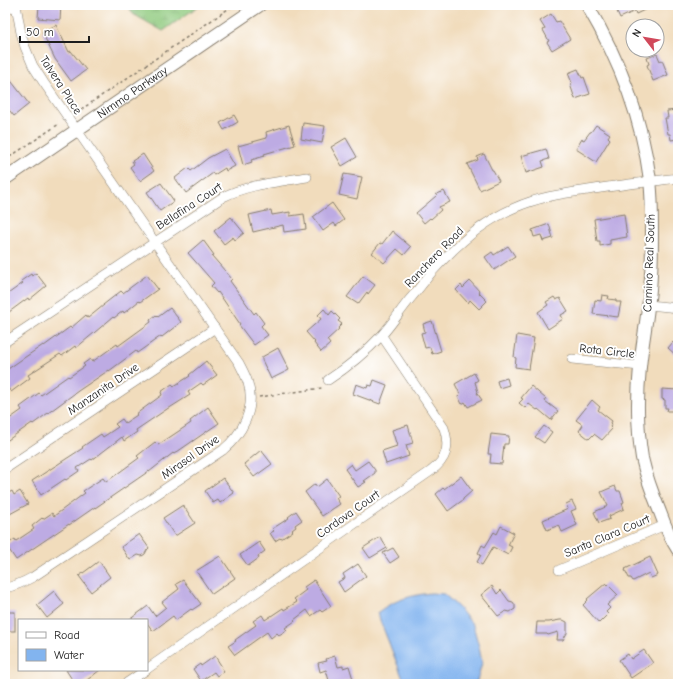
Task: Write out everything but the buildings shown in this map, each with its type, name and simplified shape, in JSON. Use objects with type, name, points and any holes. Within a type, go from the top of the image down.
[{"type":"street","name":"Nimmo Parkway","points":[[5,179],[260,5]]},
{"type":"street","name":"Camino Real South","points":[[587,5],[612,53],[628,89],[639,124],[645,151],[652,201],[652,274],[640,366],[638,399],[639,431],[642,457],[655,501],[678,550]]},
{"type":"street","name":"Talvera Place","points":[[16,6],[21,33],[33,66],[76,130]]},
{"type":"street","points":[[5,8],[16,6]]},
{"type":"street","name":"Mirasol Drive","points":[[5,588],[23,583],[33,577],[223,450],[238,435],[243,427],[250,406],[249,385],[239,363],[76,130]]},
{"type":"street","name":"Bellafina Court","points":[[154,242],[232,192],[254,186],[307,177]]},
{"type":"street","name":"Ranchero Road","points":[[328,385],[382,336],[432,273],[456,248],[478,229],[495,218],[532,201],[552,195],[678,178]]},
{"type":"street","points":[[5,342],[154,242]]},
{"type":"street","points":[[649,305],[678,308]]},
{"type":"street","name":"Manzanita Drive","points":[[5,469],[215,328]]},
{"type":"street","name":"Cordova Court","points":[[148,669],[438,466],[446,453],[447,436],[444,428],[382,336]]},
{"type":"street","name":"Rota Circle","points":[[572,359],[640,366]]},
{"type":"street","name":"Santa Clara Court","points":[[559,570],[665,525]]},
{"type":"street","name":"Cordova Court","points":[[125,684],[144,671]]},
{"type":"path","points":[[74,114],[234,5]]},
{"type":"path","points":[[5,160],[59,124]]},
{"type":"path","points":[[259,397],[323,388],[328,385]]},
{"type":"green space","points":[[128,5],[200,5],[163,31],[133,14]]},
{"type":"water","points":[[431,593],[444,594],[459,608],[473,625],[482,663],[476,684],[405,684],[378,612],[390,604],[403,599]]}]
